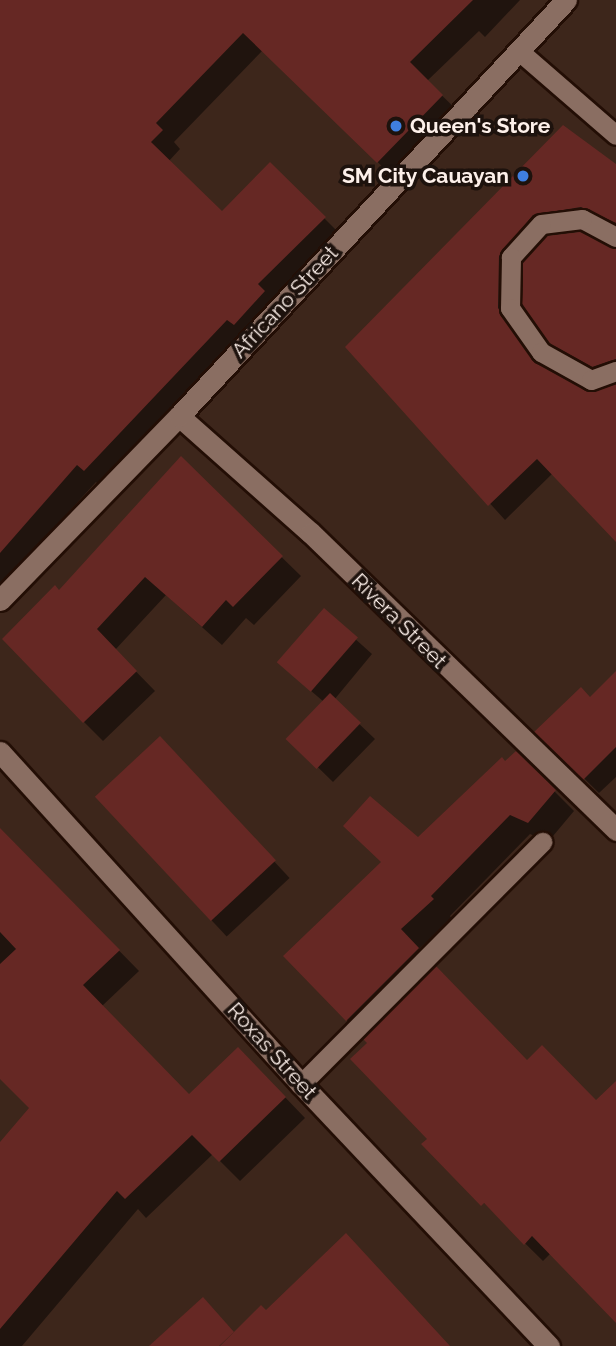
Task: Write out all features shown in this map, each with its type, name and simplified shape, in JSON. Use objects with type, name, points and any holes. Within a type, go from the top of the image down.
[{"type":"street","name":"Africano Street","points":[[0,600],[180,416],[566,0]]},
{"type":"street","name":"Rivera Street","points":[[180,416],[311,533],[616,830]]},
{"type":"street","name":"Roxas Street","points":[[0,752],[301,1084],[549,1346]]},
{"type":"lane","points":[[519,51],[616,135]]},
{"type":"lane","points":[[616,237],[582,219],[541,224],[511,257],[510,308],[541,352],[591,380],[616,371]]},
{"type":"lane","points":[[301,1084],[542,842]]},
{"type":"building","points":[[0,0],[473,0],[410,62],[443,95],[377,163],[243,33],[156,123],[163,130],[151,142],[222,211],[270,162],[326,217],[258,284],[265,291],[234,325],[227,320],[84,471],[77,465],[0,553]]},
{"type":"building","points":[[563,125],[616,164],[616,223],[581,207],[533,215],[499,256],[498,308],[535,363],[589,392],[616,384],[616,542],[537,459],[488,506],[345,347]]},
{"type":"building","points":[[580,232],[616,249],[616,359],[592,367],[549,343],[522,304],[523,262],[547,236]]},
{"type":"building","points":[[181,456],[283,556],[233,607],[226,600],[202,627],[145,577],[97,629],[137,671],[83,723],[2,639],[55,585],[59,590]]},
{"type":"building","points":[[324,608],[358,638],[311,692],[277,662]]},
{"type":"building","points":[[616,671],[616,747],[583,780],[534,732],[581,687],[590,697]]},
{"type":"building","points":[[330,693],[361,723],[316,769],[286,739]]},
{"type":"building","points":[[160,736],[276,860],[211,921],[95,797]]},
{"type":"building","points":[[516,751],[556,790],[528,823],[510,815],[431,896],[434,899],[401,929],[419,948],[346,1021],[283,956],[381,862],[343,826],[370,796],[418,837],[502,757],[505,761]]},
{"type":"building","points":[[0,828],[120,950],[83,985],[189,1094],[238,1047],[286,1097],[219,1162],[192,1135],[125,1199],[117,1191],[0,1329],[0,1142],[29,1108],[0,1079],[0,964],[16,949],[0,932]]},
{"type":"building","points":[[436,966],[527,1060],[542,1045],[596,1100],[616,1081],[616,1323],[532,1236],[524,1245],[484,1203],[481,1206],[421,1144],[427,1139],[350,1059],[367,1043],[363,1039]]},
{"type":"building","points":[[346,1233],[450,1346],[220,1346],[261,1305],[266,1310]]},
{"type":"building","points":[[203,1297],[234,1332],[219,1346],[149,1346]]},
{"type":"place","name":"Queen's Store","points":[[396,126]]},
{"type":"place","name":"SM City Cauayan","points":[[523,176]]}]
